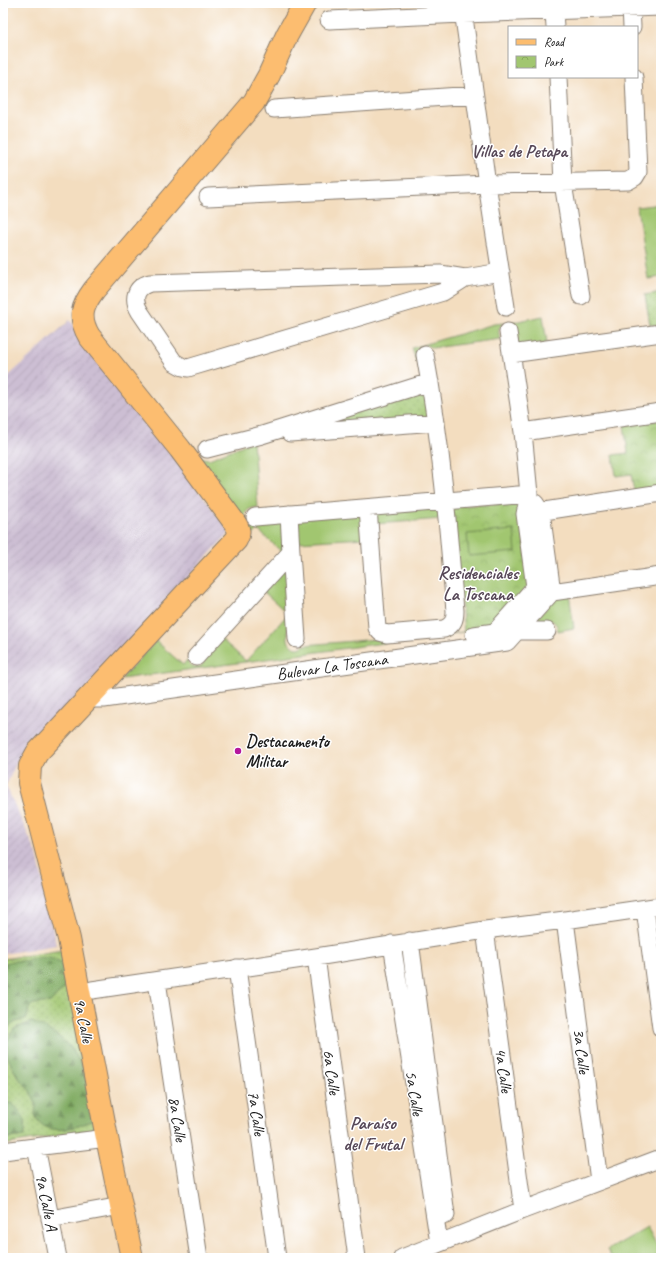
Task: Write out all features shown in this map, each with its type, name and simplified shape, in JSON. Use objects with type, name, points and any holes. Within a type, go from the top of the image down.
[{"type":"main road","points":[[96,691],[236,540],[239,531],[235,523],[180,449],[89,336],[84,323],[83,308],[94,290],[254,102],[269,76],[287,35],[305,3]]},
{"type":"main road","name":"9a Calle","points":[[96,691],[37,753],[30,766],[29,783],[69,939],[107,1138],[132,1258]]},
{"type":"street","points":[[329,20],[463,8],[555,19],[631,8],[661,7]]},
{"type":"street","points":[[463,8],[474,95],[506,307]]},
{"type":"street","points":[[631,8],[632,26]]},
{"type":"street","points":[[558,78],[563,183],[581,296]]},
{"type":"street","points":[[208,196],[487,184],[632,180],[638,172],[634,78]]},
{"type":"street","points":[[274,109],[474,95]]},
{"type":"street","points":[[465,278],[443,292],[188,368],[174,362],[140,312],[135,302],[139,290],[145,284],[150,283],[440,274],[465,278],[501,272]]},
{"type":"street","points":[[508,332],[533,513],[552,592]]},
{"type":"street","points":[[511,354],[661,332]]},
{"type":"street","points":[[368,508],[376,626],[380,632],[385,634],[444,629],[451,625],[454,622],[455,612],[446,501],[436,422],[425,355]]},
{"type":"street","points":[[207,449],[262,435],[430,382]]},
{"type":"street","points":[[523,432],[661,412]]},
{"type":"street","points":[[262,435],[436,422]]},
{"type":"street","points":[[533,513],[661,493]]},
{"type":"street","points":[[254,517],[530,494]]},
{"type":"street","points":[[533,513],[535,587],[552,592],[661,576]]},
{"type":"street","points":[[290,514],[297,639]]},
{"type":"street","points":[[196,657],[291,552]]},
{"type":"street","name":"Bulevar La Toscana","points":[[96,691],[95,699],[104,699],[507,642],[511,627],[535,587]]},
{"type":"street","name":"Bulevar La Toscana","points":[[511,627],[552,592]]},
{"type":"street","points":[[511,627],[547,631]]},
{"type":"street","points":[[92,990],[485,930],[653,908],[661,1028]]},
{"type":"street","name":"3a Calle","points":[[565,920],[599,1181]]},
{"type":"street","name":"4a Calle","points":[[485,930],[523,1210]]},
{"type":"street","name":"5a Calle","points":[[410,941],[444,1241]]},
{"type":"street","name":"5a Calle","points":[[392,944],[444,1241]]},
{"type":"street","name":"6a Calle","points":[[316,957],[357,1258]]},
{"type":"street","name":"7a Calle","points":[[237,968],[277,1258]]},
{"type":"street","name":"8a Calle","points":[[157,981],[200,1258]]},
{"type":"street","points":[[3,1151],[107,1138]]},
{"type":"street","name":"9a Calle A","points":[[36,1147],[58,1258]]},
{"type":"street","points":[[402,1258],[661,1158]]},
{"type":"street","points":[[50,1219],[110,1208]]},
{"type":"shaded area","points":[[70,320],[230,532],[80,695],[18,759],[6,786],[37,854],[56,945],[3,954],[3,381]]},
{"type":"green space","points":[[661,204],[661,277],[648,279],[637,207]]},
{"type":"green space","points":[[661,292],[661,325],[650,325],[645,295]]},
{"type":"green space","points":[[543,316],[547,343],[517,348],[516,330],[513,325],[509,323]]},
{"type":"green space","points":[[504,323],[500,326],[499,330],[501,339],[432,348],[428,346],[421,346],[416,350],[416,357],[418,361],[416,361],[412,348],[494,324]]},
{"type":"green space","points":[[430,382],[436,422],[262,435]]},
{"type":"green space","points":[[661,420],[661,488],[634,491],[631,474],[616,476],[613,455],[628,453],[624,425]]},
{"type":"green space","points":[[253,441],[258,508],[249,509],[246,512],[245,519],[249,525],[256,527],[270,521],[284,519],[283,553],[258,530],[253,535],[194,455],[198,453],[202,458],[209,459]]},
{"type":"green space","points":[[519,503],[530,584],[490,629],[464,632],[452,506]]},
{"type":"green space","points":[[441,507],[442,519],[375,524],[374,512]]},
{"type":"green space","points":[[363,513],[365,538],[298,542],[296,518]]},
{"type":"green space","points":[[514,530],[516,552],[469,556],[467,534]]},
{"type":"green space","points":[[288,564],[288,614],[263,591]]},
{"type":"green space","points":[[569,593],[574,628],[558,631],[556,624],[552,621],[546,620],[539,623],[536,620],[557,595]]},
{"type":"green space","points":[[288,614],[288,641],[290,645],[296,648],[305,645],[464,632],[121,679],[156,641],[183,665],[187,660],[193,666],[201,666],[221,639],[246,661]]},
{"type":"green space","points":[[63,950],[99,1129],[3,1145],[3,959]]},
{"type":"green space","points":[[37,958],[49,958],[62,965],[69,977],[66,986],[50,1002],[33,1004],[29,1008],[27,1018],[16,1022],[3,1030],[3,964],[12,961],[23,961]]},
{"type":"green space","points":[[32,1022],[58,1036],[72,1049],[84,1069],[94,1119],[71,1128],[54,1129],[40,1123],[36,1117],[35,1100],[30,1091],[18,1077],[8,1058],[4,1046],[14,1029]]},
{"type":"green space","points":[[3,1103],[12,1103],[22,1114],[25,1121],[24,1136],[9,1138],[3,1137]]},
{"type":"green space","points":[[647,1227],[661,1253],[652,1258],[612,1258],[607,1250]]},
{"type":"place","name":"Destacamento Militar","points":[[238,751]]},
{"type":"district","name":"Villas de Petapa","points":[[519,151]]},
{"type":"district","name":"Residenciales La Toscana","points":[[478,583]]},
{"type":"district","name":"Paraíso del Frutal","points":[[373,1133]]}]
